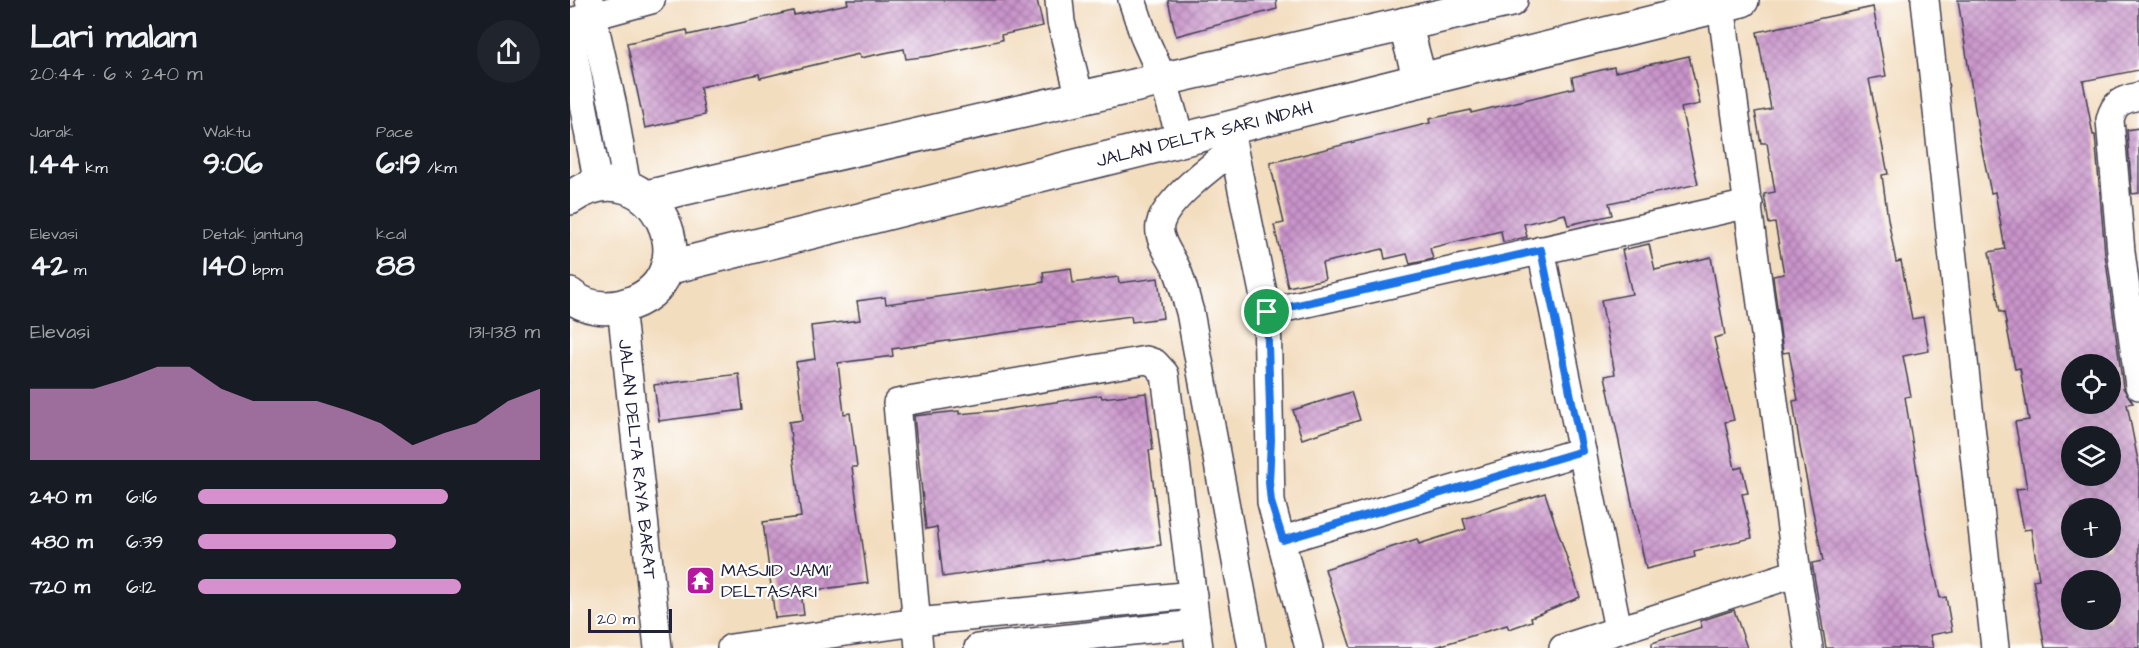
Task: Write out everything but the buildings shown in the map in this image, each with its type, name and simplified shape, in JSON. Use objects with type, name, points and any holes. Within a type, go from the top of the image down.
[{"type":"street","points":[[610,192],[613,106],[584,13],[651,0]]},
{"type":"street","points":[[1059,0],[1061,22],[1080,98]]},
{"type":"street","points":[[1132,0],[1145,39],[1164,79],[1181,140]]},
{"type":"street","points":[[610,192],[1080,98],[1511,0]]},
{"type":"street","points":[[1925,0],[1995,648]]},
{"type":"street","points":[[1731,3],[1749,204],[1797,573],[1809,648]]},
{"type":"street","name":"JALAN DELTA SARI INDAH","points":[[667,268],[1181,140],[1232,139],[1420,80],[1731,3]]},
{"type":"street","points":[[1405,24],[1420,80]]},
{"type":"street","points":[[570,33],[610,192]]},
{"type":"street","points":[[2139,96],[2121,100],[2113,109],[2110,120],[2130,251],[2139,386]]},
{"type":"street","points":[[1232,139],[1267,312],[1271,502],[1283,540],[1309,648]]},
{"type":"street","points":[[1232,139],[1165,213],[1160,226],[1162,239],[1178,272],[1190,312],[1252,648]]},
{"type":"street","points":[[570,295],[589,306],[605,309],[637,302],[650,292],[667,268],[670,249],[669,233],[664,218],[610,192]]},
{"type":"street","points":[[1267,312],[1749,204]]},
{"type":"street","points":[[1541,250],[1618,629]]},
{"type":"street","name":"JALAN DELTA RAYA BARAT","points":[[621,306],[658,648]]},
{"type":"street","points":[[918,635],[897,403],[1146,360],[1155,363],[1165,374],[1197,636],[978,648]]},
{"type":"street","points":[[1283,540],[1582,451]]},
{"type":"street","points":[[1563,648],[1797,573]]},
{"type":"street","points":[[731,648],[918,635],[1193,595]]},
{"type":"place","name":"MASJID JAMI' DELTASARI","points":[[700,580]]},
{"type":"route","points":[[1541,250],[1582,451],[1283,540],[1271,502],[1269,482],[1271,440],[1267,312],[1541,250]]}]
